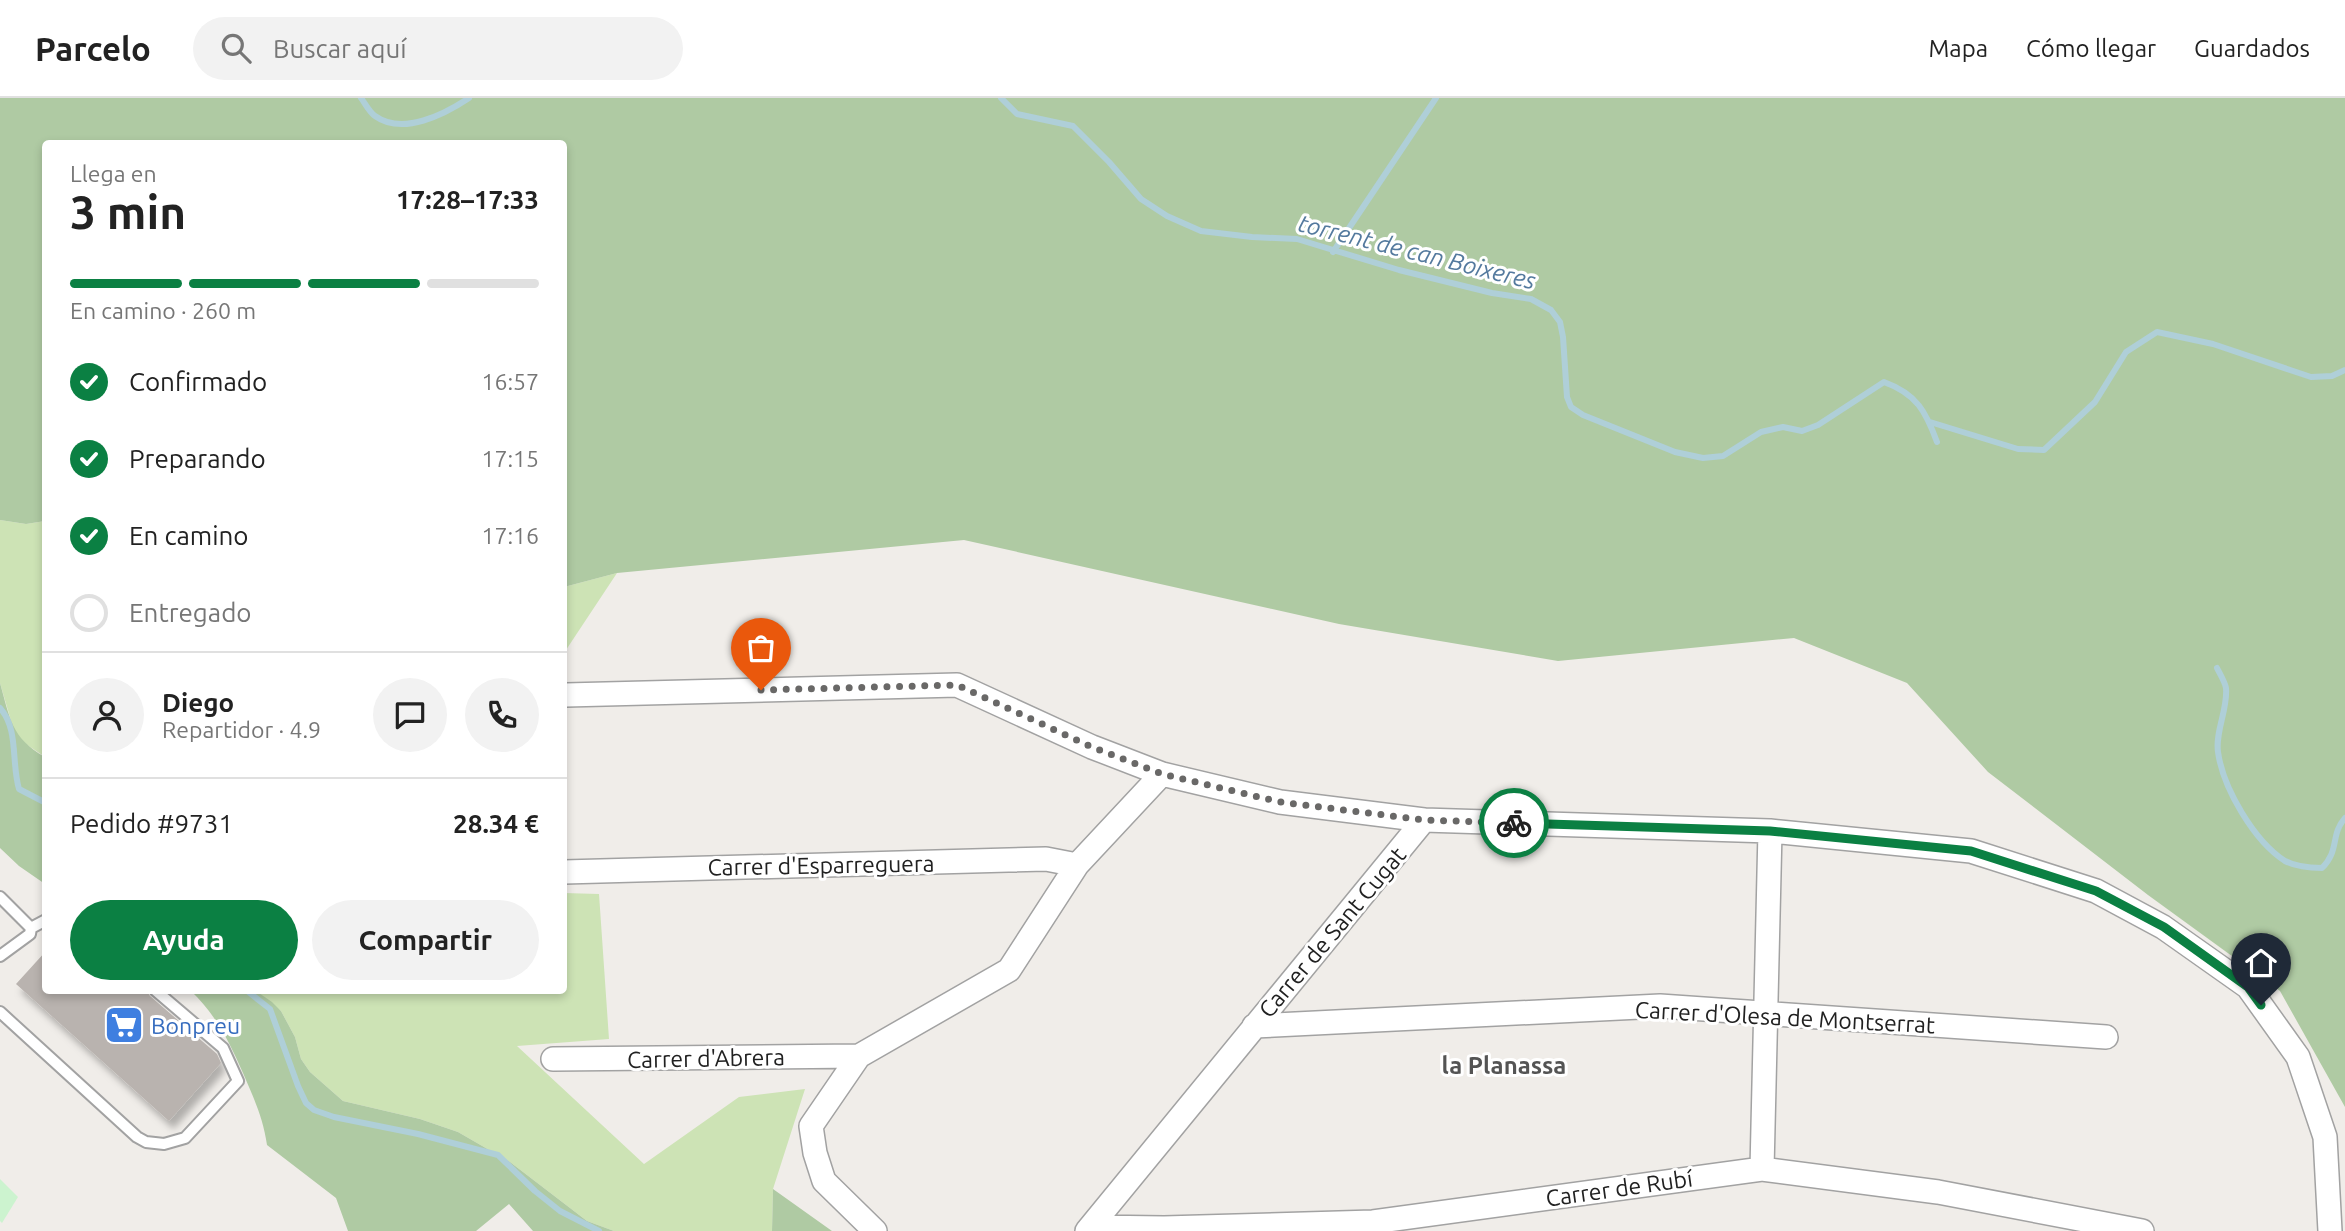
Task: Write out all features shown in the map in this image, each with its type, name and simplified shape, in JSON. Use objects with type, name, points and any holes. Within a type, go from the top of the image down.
[{"type":"street","points":[[567,695],[957,685],[1092,747],[1162,774],[1280,802],[1424,820],[1770,831],[1971,851],[2096,891],[2164,927],[2248,987],[2298,1057],[2325,1137],[2330,1231]]},
{"type":"street","points":[[875,1231],[824,1181],[815,1153],[811,1126],[859,1056],[1009,970],[1077,865],[1162,774]]},
{"type":"street","name":"Carrer de Sant Cugat","points":[[1089,1229],[1424,820]]},
{"type":"street","points":[[1762,1169],[1770,831]]},
{"type":"street","name":"Carrer d'Esparreguera","points":[[567,872],[1046,859],[1077,865]]},
{"type":"street","name":"Carrer d'Olesa de Montserrat","points":[[1254,1026],[1660,1006],[2106,1037]]},
{"type":"street","name":"Carrer d'Abrera","points":[[553,1059],[859,1056]]},
{"type":"street","name":"Carrer de Rubí","points":[[1089,1229],[1373,1222],[1762,1169],[1938,1192],[2142,1231]]},
{"type":"lane","points":[[0,897],[31,928]]},
{"type":"lane","points":[[31,928],[42,922]]},
{"type":"lane","points":[[0,956],[30,934],[31,928]]},
{"type":"lane","points":[[0,1012],[137,1137],[146,1142],[164,1144],[185,1138],[238,1081],[223,1048],[160,994]]},
{"type":"green space","points":[[0,98],[2345,98],[2345,1107],[2280,991],[2148,895],[1988,772],[1907,683],[1794,638],[1558,661],[1339,624],[964,540],[617,573],[567,586],[567,140],[42,140],[42,521],[26,524],[0,520]]},
{"type":"green space","points":[[0,520],[26,524],[42,521],[42,755],[23,742],[14,731],[0,683]]},
{"type":"green space","points":[[617,573],[567,648],[567,586]]},
{"type":"green space","points":[[0,683],[18,734],[42,755],[42,882],[0,848]]},
{"type":"green space","points":[[567,893],[599,894],[609,1039],[517,1046],[644,1164],[739,1097],[805,1089],[773,1189],[772,1231],[614,1231],[587,1221],[510,1162],[458,1132],[420,1119],[343,1101],[310,1072],[301,1059],[295,1037],[281,1011],[260,994],[567,994]]},
{"type":"green space","points":[[194,994],[260,994],[281,1011],[295,1037],[301,1059],[310,1072],[343,1101],[420,1119],[458,1132],[510,1162],[587,1221],[614,1231],[533,1231],[509,1204],[476,1231],[348,1231],[336,1198],[267,1145],[258,1108],[243,1073],[221,1029]]},
{"type":"green space","points":[[0,1179],[18,1197],[2,1223],[0,1221]]},
{"type":"green space","points":[[773,1189],[832,1231],[772,1231]]},
{"type":"building","name":"Bonpreu","points":[[42,955],[42,994],[149,994],[217,1054],[221,1063],[169,1121],[16,984]]},
{"type":"waterway","name":"torrent de can Boixeres","points":[[361,98],[375,116],[398,124],[436,116],[469,98]]},
{"type":"waterway","name":"torrent de can Boixeres","points":[[1001,98],[1017,114],[1073,126],[1141,199],[1167,216],[1201,231],[1297,239],[1399,270],[1492,293],[1531,299],[1551,310],[1560,322],[1567,397],[1571,407],[1583,415],[1675,452],[1703,458],[1723,456],[1761,432],[1783,427],[1802,431],[1818,425],[1884,382],[1905,392],[1919,405],[1937,442]]},
{"type":"waterway","points":[[1333,252],[1436,98]]},
{"type":"waterway","points":[[1930,422],[2018,449],[2044,450],[2095,402],[2126,352],[2157,332],[2213,344],[2311,377],[2332,376],[2345,370]]},
{"type":"waterway","name":"torrent de can Boixeres","points":[[2217,668],[2226,688],[2218,744],[2221,766],[2233,797],[2262,841],[2289,863],[2322,868],[2331,855],[2340,824],[2345,818]]},
{"type":"waterway","points":[[0,708],[10,726],[19,789],[42,801]]},
{"type":"waterway","points":[[251,994],[270,1009],[298,1086],[306,1103],[314,1110],[498,1155],[560,1211],[599,1231]]},
{"type":"way so far","points":[[761,690],[957,685],[1092,747],[1162,774],[1280,802],[1424,820],[1514,823]]},
{"type":"place","name":"Bonpreu","points":[[124,1025]]},
{"type":"district","name":"la Planassa","points":[[1504,1065]]},
{"type":"route","points":[[1514,823],[1770,831],[1971,851],[2096,891],[2164,927],[2248,987],[2261,1005]]}]
